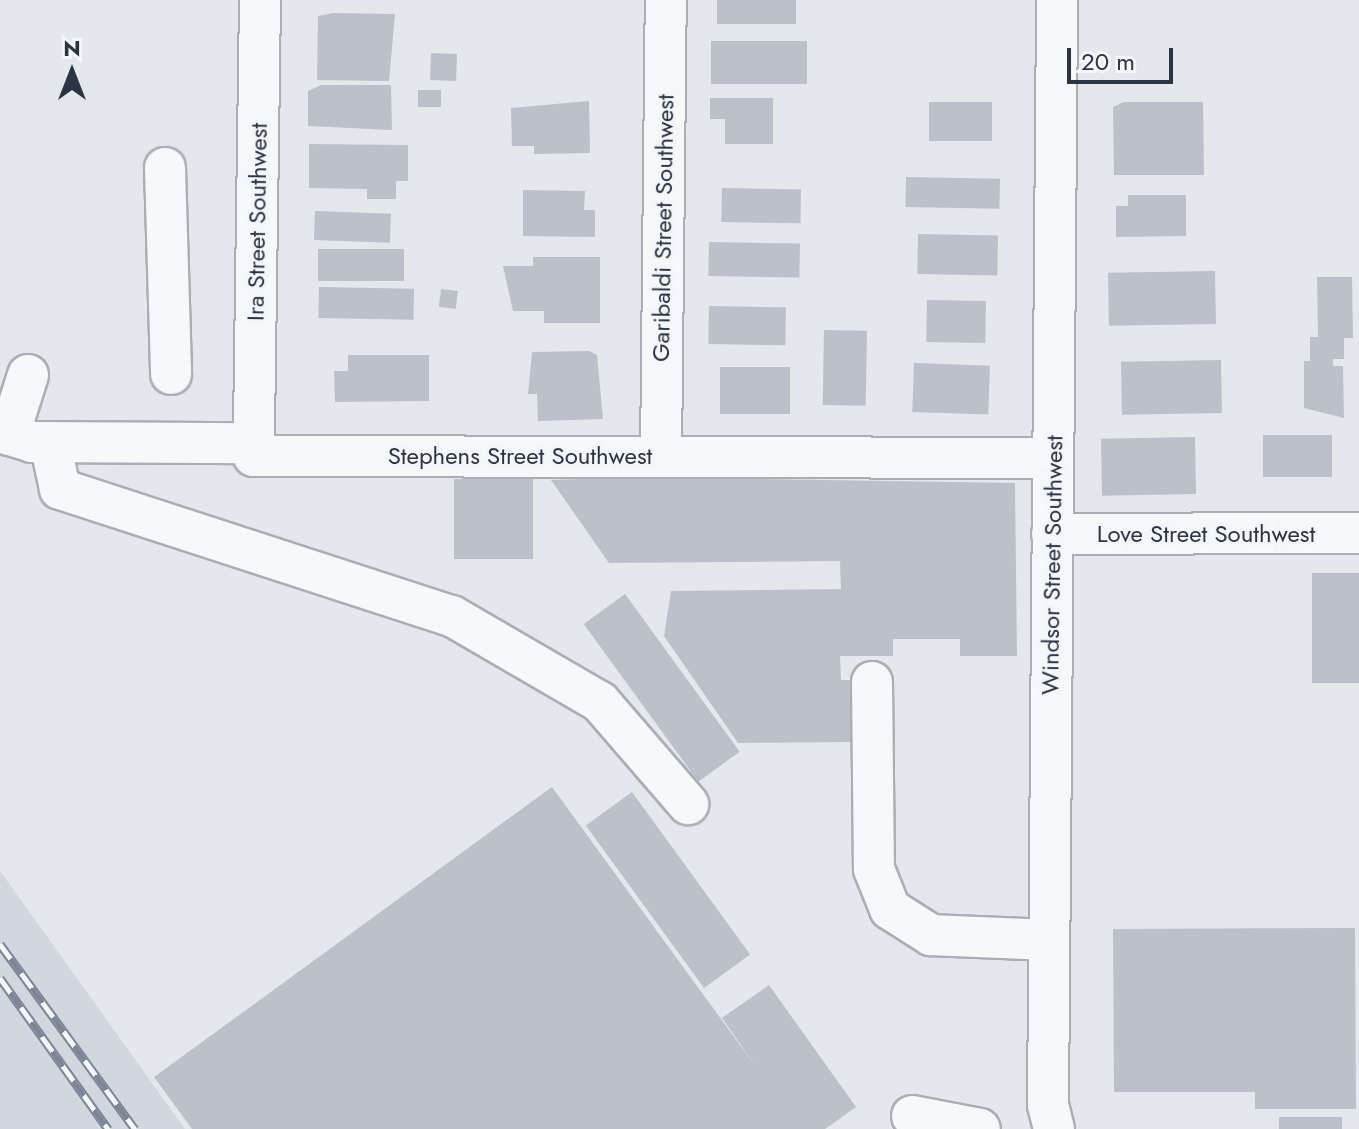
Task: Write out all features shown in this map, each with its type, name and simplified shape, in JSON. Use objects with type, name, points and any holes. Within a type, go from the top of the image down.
[{"type":"street","name":"Ira Street Southwest","points":[[254,450],[260,0]]},
{"type":"street","name":"Garibaldi Street Southwest","points":[[661,457],[666,0]]},
{"type":"street","name":"Windsor Street Southwest","points":[[1054,1129],[1048,1118],[1057,0]]},
{"type":"street","points":[[165,168],[171,374]]},
{"type":"street","points":[[5,434],[28,375]]},
{"type":"street","name":"Stephens Street Southwest","points":[[5,434],[50,442],[254,450],[661,457],[1053,458]]},
{"type":"street","points":[[50,442],[60,489],[452,616],[600,702],[688,804]]},
{"type":"street","name":"Love Street Southwest","points":[[1052,534],[1359,533]]},
{"type":"street","points":[[872,682],[874,869],[890,909],[931,935],[1049,940]]},
{"type":"street","points":[[912,1116],[980,1129]]},
{"type":"shaded area","points":[[0,871],[185,1129],[0,1129]]},
{"type":"building","points":[[717,0],[796,0],[796,24],[717,24]]},
{"type":"building","points":[[333,13],[395,14],[389,81],[317,80],[318,16]]},
{"type":"building","points":[[711,41],[807,41],[807,84],[711,84]]},
{"type":"building","points":[[431,53],[457,54],[456,81],[430,80]]},
{"type":"building","points":[[321,85],[391,85],[392,130],[308,126],[308,91]]},
{"type":"building","points":[[418,90],[441,90],[441,107],[418,107]]},
{"type":"building","points":[[710,98],[773,98],[773,144],[725,144],[725,119],[710,119]]},
{"type":"building","points":[[589,101],[590,153],[534,154],[534,146],[512,146],[511,108]]},
{"type":"building","points":[[929,102],[992,102],[992,141],[929,141]]},
{"type":"building","points":[[1124,102],[1203,102],[1204,175],[1114,175],[1113,107]]},
{"type":"building","points":[[309,144],[408,145],[408,181],[396,181],[396,199],[367,199],[367,189],[309,188]]},
{"type":"building","points":[[906,177],[1000,179],[999,209],[905,207]]},
{"type":"building","points":[[722,188],[801,189],[800,223],[721,222]]},
{"type":"building","points":[[523,190],[585,191],[584,210],[595,210],[595,237],[523,236]]},
{"type":"building","points":[[1128,195],[1186,195],[1186,236],[1116,237],[1116,206],[1128,206]]},
{"type":"building","points":[[315,211],[391,214],[390,243],[314,240]]},
{"type":"building","points":[[918,234],[998,235],[997,275],[917,274]]},
{"type":"building","points":[[709,242],[800,244],[799,278],[708,276]]},
{"type":"building","points":[[318,249],[404,249],[404,281],[318,281]]},
{"type":"building","points":[[533,257],[600,257],[600,323],[544,323],[544,311],[513,311],[503,266],[533,266]]},
{"type":"building","points":[[1215,271],[1216,324],[1109,326],[1108,273]]},
{"type":"building","points":[[1317,277],[1352,277],[1353,338],[1344,338],[1344,359],[1333,359],[1333,366],[1343,366],[1344,418],[1304,408],[1304,361],[1310,361],[1310,337],[1318,337]]},
{"type":"building","points":[[319,287],[414,289],[413,320],[318,318]]},
{"type":"building","points":[[441,289],[458,291],[456,309],[439,307]]},
{"type":"building","points":[[927,300],[986,301],[985,343],[926,342]]},
{"type":"building","points":[[709,306],[786,307],[785,345],[708,344]]},
{"type":"building","points":[[824,330],[867,331],[866,406],[823,405]]},
{"type":"building","points":[[589,351],[597,355],[603,419],[538,421],[537,394],[528,394],[532,352]]},
{"type":"building","points":[[348,355],[429,355],[429,401],[335,402],[334,371],[348,371]]},
{"type":"building","points":[[1221,360],[1222,413],[1122,415],[1121,362]]},
{"type":"building","points":[[914,363],[990,366],[988,415],[912,412]]},
{"type":"building","points":[[720,367],[790,367],[790,414],[720,414]]},
{"type":"building","points":[[1263,435],[1332,435],[1332,477],[1263,477]]},
{"type":"building","points":[[1195,437],[1196,494],[1102,496],[1101,439]]},
{"type":"building","points":[[631,477],[1015,483],[1017,656],[960,656],[960,639],[893,639],[893,656],[840,656],[841,680],[851,680],[852,742],[738,743],[664,636],[671,591],[841,589],[840,561],[609,563],[551,480]]},
{"type":"building","points":[[454,479],[533,479],[533,559],[454,559]]},
{"type":"building","points":[[1312,573],[1359,573],[1359,683],[1312,683]]},
{"type":"building","points":[[625,594],[740,752],[698,782],[584,624]]},
{"type":"building","points":[[552,787],[756,1067],[722,1018],[769,985],[856,1107],[825,1129],[192,1129],[154,1077]]},
{"type":"building","points":[[632,792],[750,955],[704,988],[586,826]]},
{"type":"building","points":[[1355,928],[1356,1109],[1255,1109],[1255,1092],[1114,1092],[1113,929]]},
{"type":"building","points":[[1279,1117],[1342,1117],[1342,1129],[1279,1129]]},
{"type":"railway","points":[[0,944],[135,1129]]},
{"type":"railway","points":[[0,978],[108,1129]]}]
